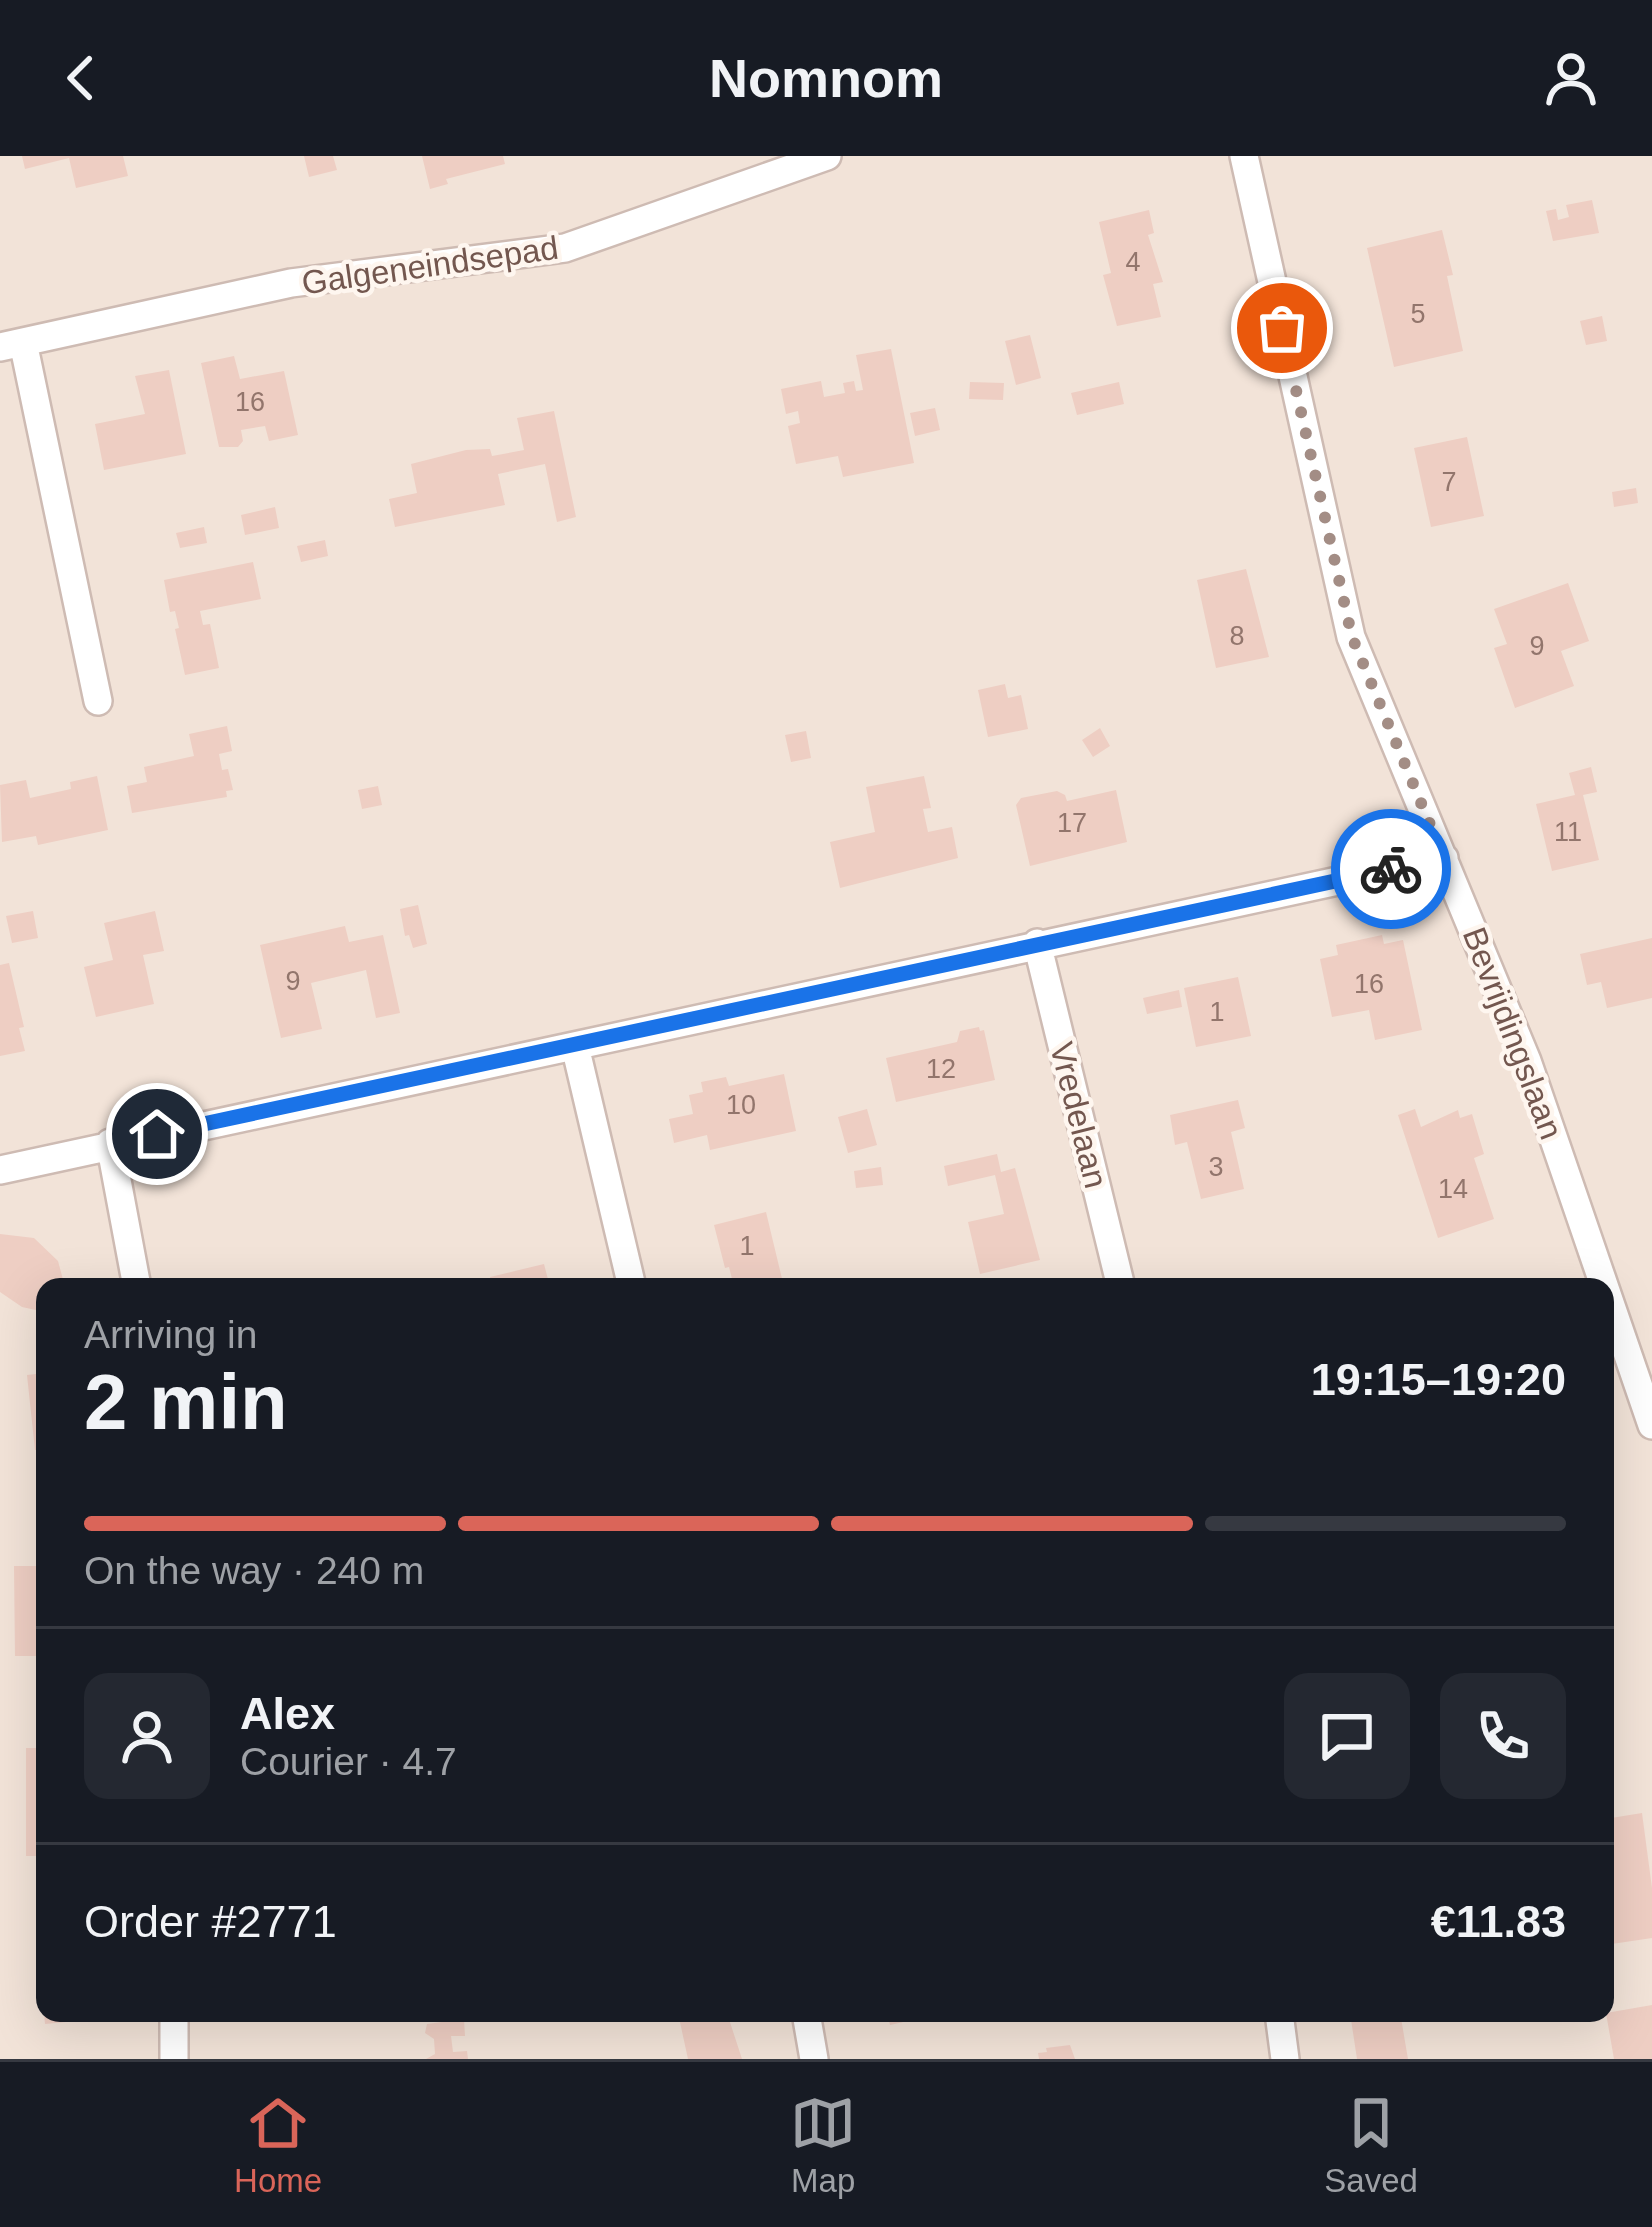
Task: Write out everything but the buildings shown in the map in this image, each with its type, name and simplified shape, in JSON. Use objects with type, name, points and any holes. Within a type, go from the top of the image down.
[{"type":"street","name":"Galgeneindsepad","points":[[98,701],[12,345],[291,284],[565,248],[827,156]]},
{"type":"street","name":"Bevrijdingslaan","points":[[1244,156],[1352,637],[1527,1061],[1602,1278]]},
{"type":"street","points":[[0,1170],[1444,858]]},
{"type":"street","name":"Vredelaan","points":[[1037,943],[1119,1278]]},
{"type":"street","points":[[574,1046],[630,1278]]},
{"type":"street","points":[[110,1143],[135,1278]]},
{"type":"street","name":"Bevrijdingslaan","points":[[1614,1314],[1652,1425]]},
{"type":"street","points":[[174,2022],[174,2059]]},
{"type":"street","points":[[808,2022],[814,2059]]},
{"type":"street","points":[[1280,2022],[1285,2059]]},
{"type":"shaded area","points":[[0,156],[1652,156],[1652,2059],[0,2059]]},
{"type":"way so far","points":[[1282,328],[1352,637],[1444,858],[1391,869]]},
{"type":"route","points":[[157,1134],[1391,869]]}]
